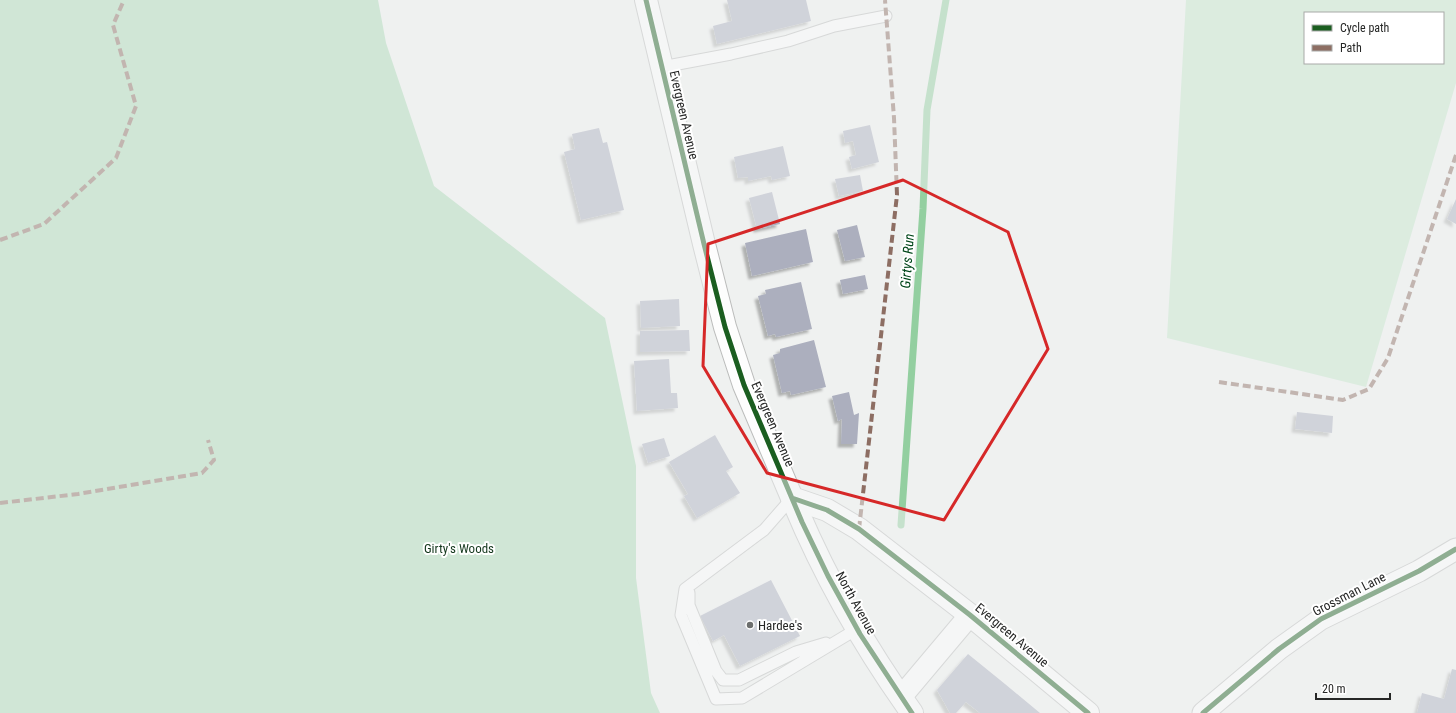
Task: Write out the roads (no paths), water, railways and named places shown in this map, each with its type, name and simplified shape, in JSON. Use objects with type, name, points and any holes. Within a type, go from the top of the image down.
[{"type":"main road","name":"Evergreen Avenue","points":[[646,0],[725,327],[744,385],[792,498],[827,510],[859,529],[970,615],[1088,713]]},
{"type":"main road","name":"North Avenue","points":[[792,498],[828,576],[850,633],[906,705]]},
{"type":"street","name":"Grossman Lane","points":[[1204,713],[1280,650],[1321,620],[1419,571],[1456,550]]},
{"type":"street","points":[[906,705],[970,615]]},
{"type":"lane","points":[[662,67],[781,43],[834,26],[886,16]]},
{"type":"lane","points":[[792,498],[764,530],[685,589],[681,615],[716,699],[742,698],[850,633]]},
{"type":"lane","points":[[690,585],[688,605],[716,671],[723,680],[739,680],[796,652],[850,633]]},
{"type":"waterway","name":"Girtys Run","points":[[901,525],[923,209],[927,110],[946,0]]},
{"type":"place","name":"Hardee's","points":[[750,625]]},
{"type":"park label","name":"Girty's Woods","points":[[459,548]]}]
